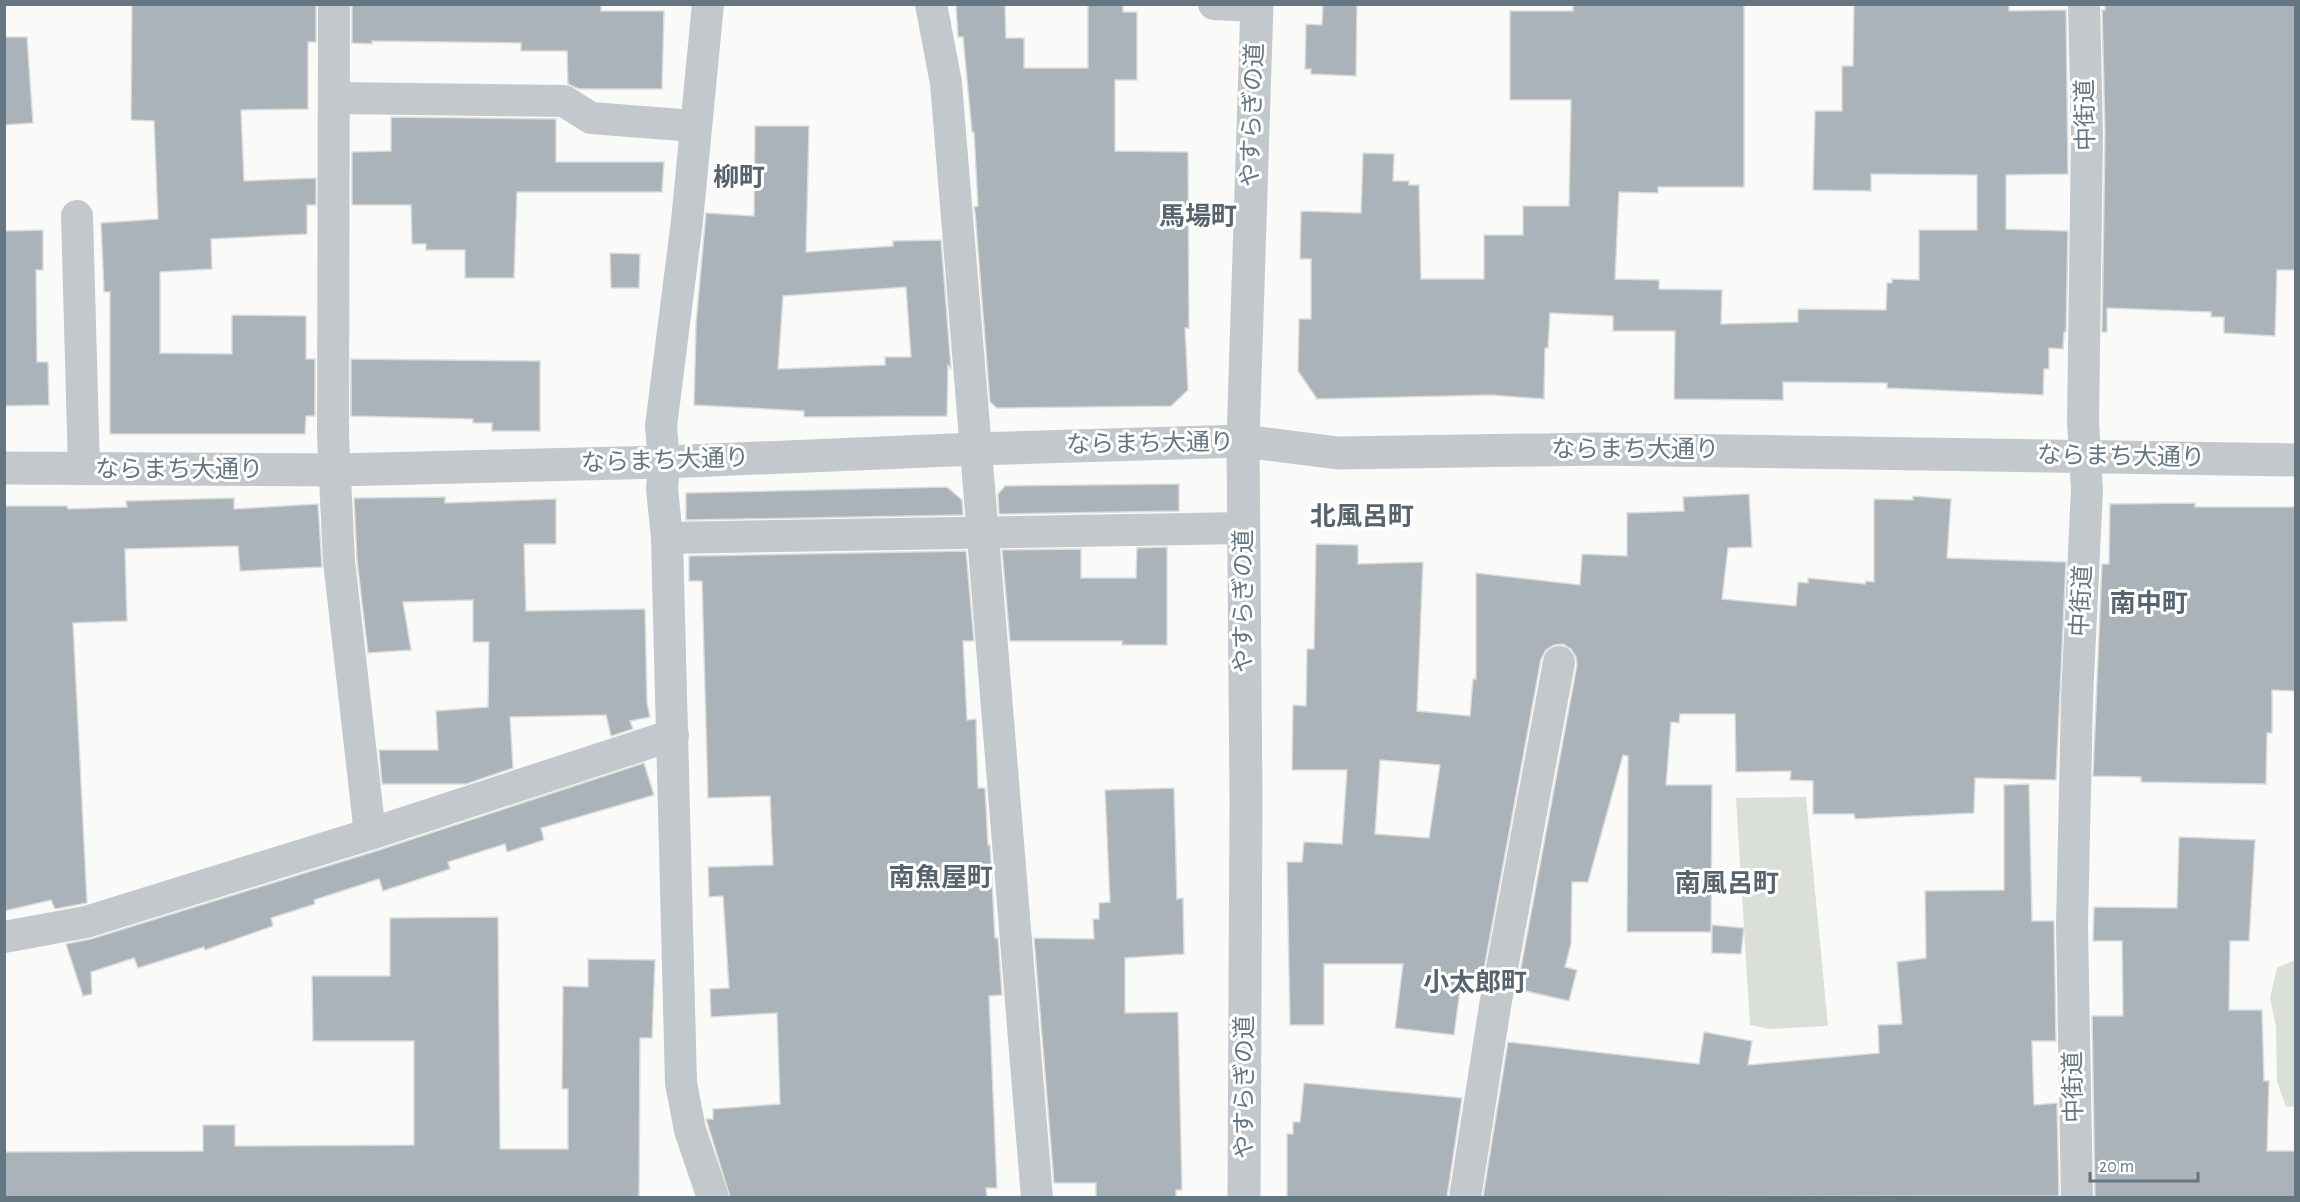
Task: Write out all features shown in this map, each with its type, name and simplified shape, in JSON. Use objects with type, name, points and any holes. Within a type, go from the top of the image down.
[{"type":"street","points":[[334,4],[333,435],[337,470],[339,561],[370,834]]},
{"type":"street","points":[[708,4],[694,126],[687,221],[661,426],[673,735],[681,1083],[690,1130],[713,1197]]},
{"type":"street","points":[[931,4],[946,83],[1037,1197]]},
{"type":"street","points":[[1214,4],[1257,5]]},
{"type":"street","name":"中街道","points":[[2077,1197],[2072,927],[2087,456],[2083,421],[2087,134],[2084,4]]},
{"type":"street","name":"やすらぎの道","points":[[1244,1197],[1243,441],[1257,5]]},
{"type":"street","points":[[335,98],[564,100],[591,118],[694,126]]},
{"type":"street","points":[[77,216],[84,470]]},
{"type":"street","name":"ならまち大通り","points":[[4,468],[337,470],[664,462],[975,448],[1243,441],[1338,453],[1598,449],[2295,460]]},
{"type":"street","points":[[667,538],[1243,528]]},
{"type":"street","points":[[1465,1197],[1494,1006],[1559,662]]},
{"type":"street","points":[[4,937],[86,922],[370,834],[673,735]]},
{"type":"shaded area","points":[[1806,797],[1828,1026],[1769,1029],[1750,1025],[1736,798]]},
{"type":"shaded area","points":[[2295,960],[2295,1106],[2286,1107],[2277,1081],[2276,1027],[2270,998],[2277,968]]},
{"type":"building","points":[[132,4],[316,4],[316,42],[308,42],[308,109],[241,110],[244,181],[316,178],[316,205],[307,205],[307,234],[211,239],[212,269],[160,272],[160,353],[232,354],[232,315],[306,316],[306,359],[315,359],[315,416],[306,416],[305,434],[110,434],[110,292],[104,292],[101,223],[158,219],[154,121],[131,120]]},
{"type":"building","points":[[352,4],[601,4],[601,11],[664,11],[662,89],[579,89],[568,84],[567,51],[521,51],[521,43],[372,41],[372,44],[352,43]]},
{"type":"building","points":[[956,4],[1005,4],[1006,38],[1024,38],[1024,68],[1088,68],[1088,4],[1123,4],[1123,12],[1137,12],[1137,80],[1115,80],[1115,151],[1188,152],[1189,328],[1185,328],[1188,390],[1171,406],[997,408],[990,402],[974,207],[978,206],[974,132],[972,132],[963,37],[958,37]]},
{"type":"building","points":[[1323,4],[1357,4],[1356,76],[1311,74],[1311,69],[1305,69],[1306,24],[1322,25]]},
{"type":"building","points":[[1573,4],[1744,4],[1744,187],[1658,187],[1658,193],[1619,192],[1615,279],[1659,280],[1659,289],[1722,290],[1721,324],[1798,322],[1798,309],[1886,310],[1887,283],[1892,283],[1892,279],[1919,280],[1919,230],[1977,230],[1977,175],[1871,174],[1871,191],[1813,190],[1815,111],[1842,111],[1842,66],[1853,66],[1854,4],[2009,4],[2009,11],[2066,10],[2068,174],[2006,175],[2006,229],[2068,231],[2066,332],[2064,332],[2063,349],[2049,348],[2049,369],[2044,369],[2043,395],[1887,388],[1887,383],[1783,382],[1783,400],[1674,399],[1675,331],[1613,331],[1613,316],[1550,313],[1548,348],[1545,348],[1544,399],[1491,395],[1317,399],[1298,371],[1299,319],[1311,319],[1311,259],[1300,259],[1301,211],[1361,213],[1363,153],[1394,154],[1393,181],[1409,181],[1409,185],[1419,185],[1421,279],[1484,279],[1484,235],[1523,235],[1523,206],[1569,206],[1571,100],[1510,100],[1510,11],[1573,11]]},
{"type":"building","points":[[2105,4],[2295,4],[2295,270],[2277,270],[2275,336],[2224,333],[2224,317],[2211,317],[2211,312],[2107,308],[2107,332],[2102,332],[2105,133],[2102,10],[2105,10]]},
{"type":"building","points":[[4,37],[27,37],[33,123],[4,125]]},
{"type":"building","points":[[391,117],[556,119],[556,162],[664,162],[662,192],[517,192],[514,278],[465,278],[465,250],[426,250],[426,244],[412,244],[411,205],[352,205],[352,152],[391,151]]},
{"type":"building","points":[[755,126],[809,126],[806,252],[893,246],[893,241],[941,240],[951,368],[948,365],[947,416],[804,417],[804,411],[694,405],[696,324],[706,213],[754,216]],"holes":[[[906,287],[911,357],[885,357],[885,365],[778,369],[783,296]]]},
{"type":"building","points":[[43,230],[43,270],[36,270],[37,362],[48,362],[49,405],[4,406],[4,231]]},
{"type":"building","points":[[610,253],[640,254],[639,288],[611,288]]},
{"type":"building","points":[[351,359],[540,361],[540,431],[492,431],[492,423],[473,423],[473,419],[351,416]]},
{"type":"building","points":[[1179,484],[1179,511],[999,514],[998,494],[1005,486]]},
{"type":"building","points":[[947,487],[962,500],[963,515],[686,520],[686,493]]},
{"type":"building","points":[[1749,494],[1752,547],[1728,548],[1722,599],[1796,606],[1798,582],[1808,583],[1808,578],[1865,584],[1866,581],[1874,582],[1874,499],[1913,500],[1913,496],[1951,499],[1947,558],[2066,562],[2056,780],[1975,778],[1974,813],[1855,819],[1854,814],[1813,814],[1813,781],[1790,780],[1791,771],[1736,772],[1735,714],[1680,714],[1679,723],[1671,722],[1666,785],[1712,785],[1711,932],[1627,932],[1628,756],[1623,755],[1588,882],[1572,882],[1571,944],[1565,967],[1577,970],[1569,1001],[1517,989],[1577,665],[1576,657],[1571,649],[1563,644],[1554,645],[1546,650],[1541,659],[1482,980],[1462,975],[1454,1035],[1395,1028],[1403,964],[1324,964],[1324,1025],[1290,1025],[1287,862],[1302,862],[1304,842],[1342,844],[1347,770],[1292,770],[1293,705],[1306,706],[1307,649],[1314,649],[1316,544],[1358,545],[1358,564],[1423,562],[1417,711],[1470,716],[1473,679],[1476,679],[1476,573],[1580,585],[1582,554],[1627,556],[1627,513],[1684,511],[1683,497]],"holes":[[[1380,760],[1440,765],[1429,838],[1375,834]]]},
{"type":"building","points":[[445,497],[445,503],[556,499],[556,544],[524,544],[526,611],[645,609],[647,703],[650,717],[630,721],[633,729],[611,736],[606,715],[510,717],[513,768],[466,784],[382,784],[379,750],[438,750],[436,711],[488,707],[489,642],[473,642],[473,600],[403,602],[411,650],[368,653],[357,560],[354,498]]},
{"type":"building","points":[[234,498],[234,509],[318,504],[322,567],[240,571],[238,546],[125,549],[127,621],[73,623],[87,903],[55,909],[51,900],[4,911],[4,506],[67,506],[68,509],[127,507],[126,501]]},
{"type":"building","points":[[2195,503],[2195,507],[2295,507],[2295,691],[2272,690],[2272,733],[2267,733],[2266,784],[2141,782],[2141,777],[2093,776],[2102,564],[2109,564],[2110,504]]},
{"type":"building","points":[[1167,547],[1167,645],[1122,645],[1122,641],[1010,641],[1002,550],[1081,549],[1081,578],[1136,578],[1137,548]]},
{"type":"building","points":[[966,551],[974,641],[963,641],[967,720],[976,719],[978,788],[985,788],[995,938],[998,938],[1002,995],[989,996],[997,1188],[986,1188],[987,1197],[730,1197],[706,1119],[713,1119],[713,1109],[780,1104],[777,1013],[711,1017],[710,989],[729,988],[723,896],[709,897],[708,867],[773,865],[770,796],[708,798],[702,581],[689,581],[689,556]]},
{"type":"building","points":[[644,763],[654,795],[541,828],[544,840],[507,852],[505,844],[448,862],[450,869],[383,891],[379,879],[314,900],[315,904],[271,918],[273,926],[205,950],[204,947],[138,968],[134,958],[91,972],[92,994],[83,996],[66,944],[91,939],[376,851]]},
{"type":"building","points":[[2029,784],[2032,921],[2054,921],[2056,1041],[2032,1041],[2034,1105],[2057,1103],[2059,1196],[1483,1197],[1508,1042],[1699,1064],[1704,1032],[1752,1041],[1748,1065],[1879,1053],[1878,1025],[1902,1024],[1897,962],[1926,958],[1925,891],[2004,890],[2004,785]]},
{"type":"building","points":[[1174,788],[1177,899],[1183,898],[1184,954],[1125,958],[1125,1013],[1178,1012],[1182,1190],[1176,1190],[1176,1197],[1096,1197],[1096,1183],[1054,1183],[1034,938],[1094,939],[1093,919],[1099,919],[1099,903],[1110,902],[1105,790]]},
{"type":"building","points":[[2179,837],[2255,840],[2249,941],[2230,941],[2229,1010],[2262,1010],[2264,1081],[2269,1081],[2267,1151],[2295,1151],[2295,1197],[2095,1197],[2092,1016],[2123,1016],[2122,941],[2093,941],[2094,907],[2177,908]]},
{"type":"building","points":[[498,917],[500,1149],[568,1149],[568,1089],[562,1089],[563,986],[588,987],[588,959],[655,960],[652,1038],[640,1038],[639,1197],[4,1197],[4,1152],[203,1151],[203,1125],[235,1125],[235,1146],[414,1145],[414,1041],[313,1041],[312,976],[390,976],[390,918]]},
{"type":"building","points":[[1712,925],[1744,928],[1741,954],[1712,953]]},
{"type":"building","points":[[1304,1083],[1462,1098],[1447,1197],[1287,1197],[1287,1134],[1293,1134],[1293,1122],[1300,1122]]},
{"type":"district","name":"柳町","points":[[739,178]]},
{"type":"district","name":"馬場町","points":[[1198,217]]},
{"type":"district","name":"北風呂町","points":[[1362,517]]},
{"type":"district","name":"南中町","points":[[2149,604]]},
{"type":"district","name":"南魚屋町","points":[[941,878]]},
{"type":"district","name":"南風呂町","points":[[1727,884]]},
{"type":"district","name":"小太郎町","points":[[1475,983]]}]
